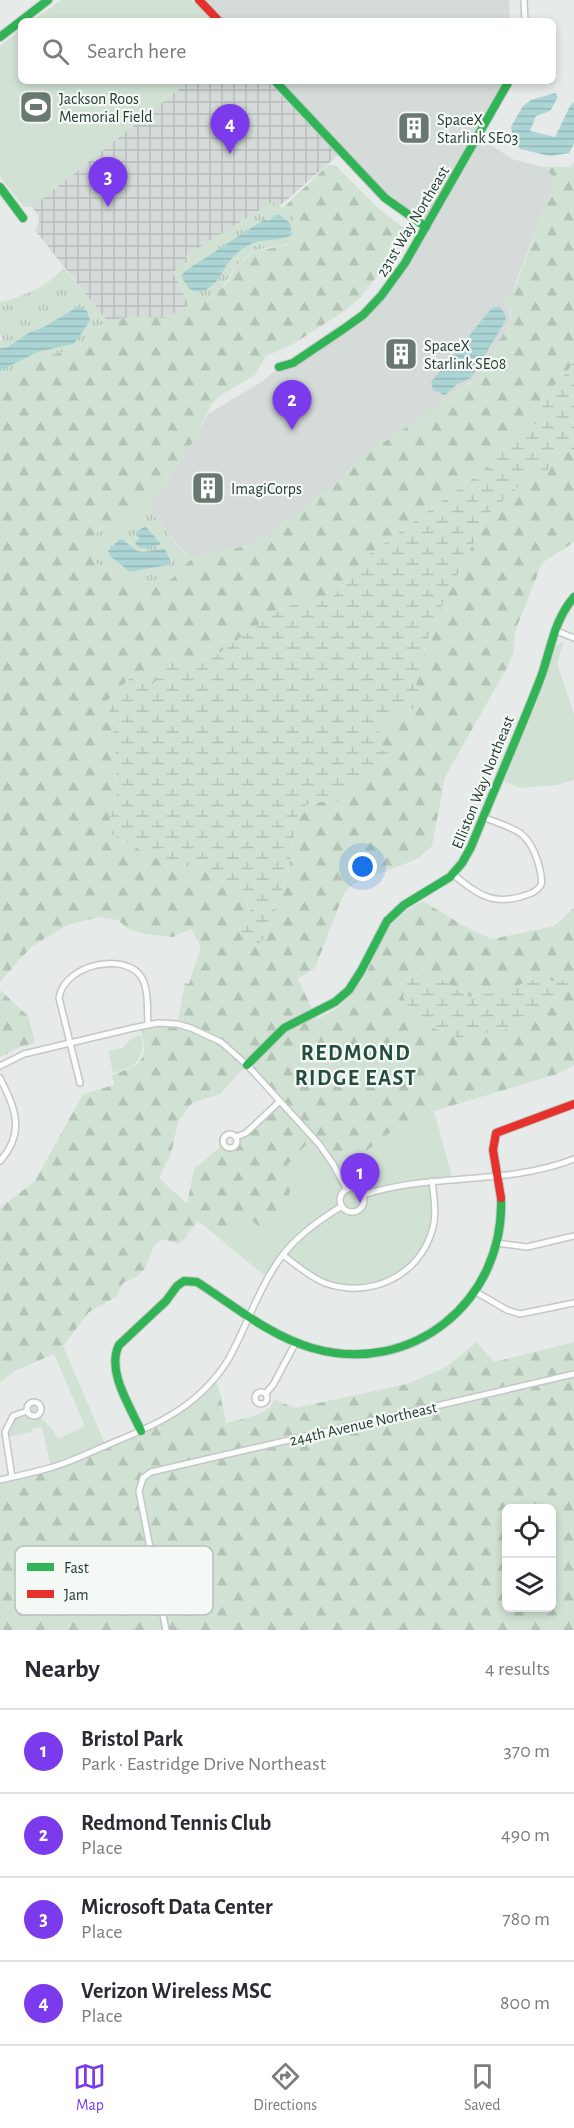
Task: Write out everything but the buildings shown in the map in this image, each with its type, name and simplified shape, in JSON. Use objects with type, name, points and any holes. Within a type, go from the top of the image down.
[{"type":"street","points":[[25,18],[48,0]]},
{"type":"street","points":[[199,0],[216,18]]},
{"type":"street","points":[[524,0],[525,18]]},
{"type":"street","points":[[0,37],[18,23]]},
{"type":"street","points":[[278,84],[385,198],[426,227]]},
{"type":"street","name":"231st Way Northeast","points":[[279,367],[293,363],[363,315],[381,296],[400,271],[507,84]]},
{"type":"street","points":[[0,188],[23,218]]},
{"type":"street","name":"Elliston Way Northeast","points":[[247,1065],[289,1024],[326,1008],[342,996],[361,972],[375,940],[388,919],[404,903],[454,875],[471,849],[543,670],[554,630],[563,610],[574,597]]},
{"type":"street","points":[[554,630],[574,638],[574,643]]},
{"type":"street","points":[[454,875],[477,893],[496,899],[508,899],[533,893],[541,885],[542,874],[529,840],[522,833],[483,817]]},
{"type":"street","points":[[80,1083],[60,1006],[61,990],[69,977],[99,964],[124,965],[132,968],[139,974],[146,988],[148,1025]]},
{"type":"street","points":[[0,1066],[24,1054],[148,1025],[169,1023],[203,1033],[221,1042],[247,1065],[280,1101],[319,1144],[333,1164],[346,1190]]},
{"type":"street","points":[[0,1078],[15,1109],[16,1122],[12,1144],[0,1161]]},
{"type":"street","points":[[236,1137],[246,1133],[280,1101]]},
{"type":"street","points":[[141,1431],[115,1371],[116,1352],[124,1340],[166,1301],[180,1283],[188,1280],[197,1282],[249,1315],[313,1349],[349,1355],[376,1354],[403,1348],[436,1332],[455,1317],[476,1292],[491,1264],[498,1243],[501,1215],[499,1177],[492,1148],[496,1133],[574,1104]]},
{"type":"street","points":[[363,1195],[386,1188],[432,1181],[499,1177],[532,1172],[574,1159]]},
{"type":"street","points":[[283,1255],[309,1275],[337,1286],[351,1289],[366,1288],[393,1280],[411,1266],[427,1244],[433,1230],[435,1213],[432,1181]]},
{"type":"street","points":[[346,1190],[358,1190],[363,1195],[363,1203],[359,1210],[351,1212],[342,1206],[341,1195],[346,1190]]},
{"type":"street","points":[[0,1479],[58,1466],[164,1421],[178,1412],[210,1384],[227,1360],[274,1266],[306,1230],[342,1206]]},
{"type":"street","points":[[498,1243],[527,1247],[574,1236]]},
{"type":"street","points":[[476,1292],[507,1310],[520,1314],[574,1303]]},
{"type":"street","points":[[266,1393],[273,1385],[296,1342]]},
{"type":"street","name":"244th Avenue Northeast","points":[[150,1546],[139,1491],[143,1478],[151,1472],[574,1374]]},
{"type":"street","points":[[12,1477],[4,1432],[13,1416],[27,1411]]},
{"type":"street","name":"244th Avenue Northeast","points":[[163,1615],[166,1630]]},
{"type":"shaded area","points":[[199,0],[509,0],[510,18],[216,18]]},
{"type":"shaded area","points":[[185,84],[271,84],[338,155],[283,203],[173,272],[189,305],[166,318],[130,317],[107,321],[35,230],[39,223],[38,215],[32,207]]},
{"type":"shaded area","points":[[278,84],[502,84],[503,93],[478,136],[512,159],[542,167],[554,177],[555,186],[517,279],[508,307],[510,324],[474,380],[357,460],[342,479],[255,544],[188,557],[148,508],[196,437],[208,414],[263,381],[279,367],[324,343],[381,296],[426,227],[385,198]]},
{"type":"green space","points":[[61,0],[192,0],[209,18],[36,18]]},
{"type":"green space","points":[[18,32],[18,84],[185,84],[32,207],[24,207],[0,177],[0,46]]},
{"type":"green space","points":[[574,162],[574,356],[569,371],[544,396],[541,403],[549,417],[521,432],[497,459],[471,480],[368,555],[329,601],[302,601],[281,609],[216,655],[196,662],[174,660],[152,685],[130,678],[107,701],[115,738],[117,793],[107,832],[163,862],[199,869],[242,887],[259,944],[264,938],[288,873],[299,809],[320,802],[342,802],[361,776],[382,762],[389,753],[375,749],[380,729],[403,708],[416,683],[431,628],[488,514],[557,454],[562,451],[574,452],[574,542],[542,563],[516,629],[513,654],[508,666],[445,777],[432,846],[417,859],[353,884],[344,893],[315,968],[298,979],[317,1019],[331,1012],[342,1004],[360,984],[389,928],[402,914],[423,901],[462,925],[492,939],[555,926],[574,908],[574,1065],[557,1074],[434,1111],[391,1132],[363,1154],[336,1169],[296,1174],[284,1209],[261,1228],[245,1216],[226,1244],[198,1221],[187,1237],[178,1244],[163,1239],[154,1246],[145,1269],[136,1277],[123,1283],[116,1297],[89,1312],[54,1354],[15,1371],[0,1382],[0,1208],[35,1181],[83,1094],[114,1085],[112,1075],[137,1064],[141,1059],[144,1046],[140,1026],[177,1024],[185,983],[189,984],[201,946],[191,929],[173,937],[145,934],[128,929],[118,920],[99,917],[67,925],[31,947],[0,982],[0,378],[41,357],[78,349],[97,328],[107,321],[130,317],[166,318],[189,305],[210,299],[227,283],[237,265],[253,252],[287,245],[294,240],[298,235],[296,223],[293,216],[283,208],[328,165],[335,165],[380,210],[407,230],[408,237],[360,298],[343,312],[290,346],[266,356],[255,375],[218,397],[211,405],[196,437],[148,508],[104,526],[94,536],[93,560],[100,567],[128,581],[165,582],[173,578],[193,557],[255,544],[342,479],[357,460],[428,413],[458,389],[471,383],[510,324],[511,312],[504,303],[514,291],[546,204],[555,186],[554,177],[542,167],[570,167]],"holes":[[[422,973],[442,980],[470,997],[505,990],[533,980],[568,988],[553,998],[536,1015],[405,981]],[[247,1065],[280,1101],[236,1137],[234,1146],[229,1147],[224,1144],[194,1169],[187,1204],[159,1178],[171,1154],[178,1122],[192,1103],[220,1094]]]},
{"type":"green space","points":[[272,202],[291,214],[298,228],[298,235],[288,243],[251,253],[242,260],[212,296],[189,305],[173,272],[188,261],[185,256]]},
{"type":"green space","points":[[63,267],[107,321],[97,328],[78,349],[41,357],[0,378],[0,341],[3,340],[0,334],[0,302],[16,298],[44,285]]},
{"type":"green space","points":[[574,356],[574,452],[564,451],[557,454],[553,457],[548,470],[537,470],[488,514],[431,628],[416,683],[423,696],[417,709],[403,709],[380,729],[376,749],[389,752],[382,762],[361,776],[342,802],[320,802],[299,809],[288,873],[264,938],[259,944],[248,941],[239,931],[251,914],[242,887],[199,869],[163,862],[107,832],[117,793],[115,738],[107,701],[130,678],[152,685],[174,660],[196,662],[216,655],[281,609],[302,601],[329,601],[368,555],[471,480],[497,459],[521,432],[548,417],[541,403],[549,390],[563,377]]},
{"type":"green space","points":[[148,508],[185,555],[193,557],[173,578],[165,582],[128,581],[100,567],[93,560],[94,536],[104,526]]},
{"type":"green space","points":[[564,642],[557,663],[574,715],[574,780],[557,785],[520,788],[504,781],[546,679],[555,646]]},
{"type":"green space","points":[[421,973],[442,980],[470,997],[505,990],[533,980],[569,981],[568,988],[553,998],[536,1015],[514,1028],[459,1038],[417,1022],[403,997],[405,981]]},
{"type":"green space","points":[[0,990],[28,1016],[35,1043],[20,1047],[0,1057]]},
{"type":"green space","points":[[141,1035],[142,1051],[137,1061],[113,1073],[108,1051],[122,1048],[133,1037]]},
{"type":"green space","points":[[434,1111],[453,1180],[432,1181],[435,1213],[427,1244],[402,1274],[366,1288],[323,1282],[283,1256],[268,1278],[226,1244],[245,1216],[261,1228],[284,1209],[296,1174],[287,1165],[313,1137],[336,1169],[363,1154],[391,1132]]},
{"type":"green space","points":[[477,1342],[494,1362],[574,1342],[574,1630],[0,1630],[0,1480],[51,1468],[164,1421],[196,1420],[220,1393],[226,1423],[262,1413],[268,1409],[274,1399],[295,1408],[407,1384],[446,1367]]},
{"type":"green space","points":[[63,1346],[106,1446],[51,1468],[42,1427],[32,1429],[33,1432],[5,1436],[9,1422],[27,1411],[27,1406],[33,1402],[40,1406],[38,1415],[58,1439],[85,1426],[54,1354]]},
{"type":"green space","points":[[215,1378],[220,1393],[192,1422],[179,1428],[171,1427],[164,1421]]},
{"type":"water","points":[[555,93],[558,97],[550,111],[536,116],[530,131],[555,137],[574,102],[574,143],[569,153],[550,156],[520,149],[511,127],[523,106],[531,100]]},
{"type":"water","points":[[275,215],[280,215],[290,223],[292,235],[282,239],[256,242],[242,249],[209,288],[198,292],[189,288],[182,275],[185,271],[265,219],[269,221]]},
{"type":"water","points":[[79,306],[87,311],[90,320],[73,344],[37,352],[0,371],[0,348],[8,347],[30,332],[44,327]]},
{"type":"water","points":[[495,307],[500,307],[506,320],[471,378],[457,384],[445,395],[433,390],[431,382]]},
{"type":"water","points":[[145,526],[161,544],[139,548],[135,543],[139,539],[137,532]]},
{"type":"water","points":[[123,539],[134,549],[142,552],[165,549],[171,562],[167,565],[130,572],[110,556],[108,551]]},
{"type":"traffic: fast","points":[[25,18],[48,0]]},
{"type":"traffic: fast","points":[[0,37],[18,23]]},
{"type":"traffic: fast","points":[[278,84],[385,198],[426,227]]},
{"type":"traffic: fast","points":[[279,367],[293,363],[345,328],[363,315],[381,296],[405,263],[507,84]]},
{"type":"traffic: fast","points":[[0,187],[23,218]]},
{"type":"traffic: fast","points":[[247,1065],[284,1028],[335,1002],[349,990],[387,921],[404,905],[450,877],[462,863],[471,847],[533,698],[557,625],[574,597]]},
{"type":"traffic: fast","points":[[141,1431],[117,1377],[116,1355],[119,1345],[184,1281],[197,1282],[267,1328],[296,1343],[349,1354],[384,1351],[417,1340],[446,1322],[469,1298],[487,1269],[498,1235],[501,1198]]},
{"type":"traffic: jam","points":[[199,0],[216,18]]},
{"type":"traffic: jam","points":[[501,1198],[493,1150],[496,1133],[574,1104]]},
{"type":"place","name":"Jackson Roos Memorial Field","points":[[36,107]]},
{"type":"place","name":"SpaceX Starlink SE03","points":[[414,128]]},
{"type":"place","name":"Verizon Wireless MSC","points":[[230,154]]},
{"type":"place","name":"Microsoft Data Center","points":[[108,207]]},
{"type":"place","name":"SpaceX Starlink SE08","points":[[401,354]]},
{"type":"place","name":"Redmond Tennis Club","points":[[292,430]]},
{"type":"place","name":"ImagiCorps","points":[[208,488]]},
{"type":"place","name":"Bristol Park","points":[[360,1203]]},
{"type":"district","name":"REDMOND RIDGE EAST","points":[[356,1064]]}]
